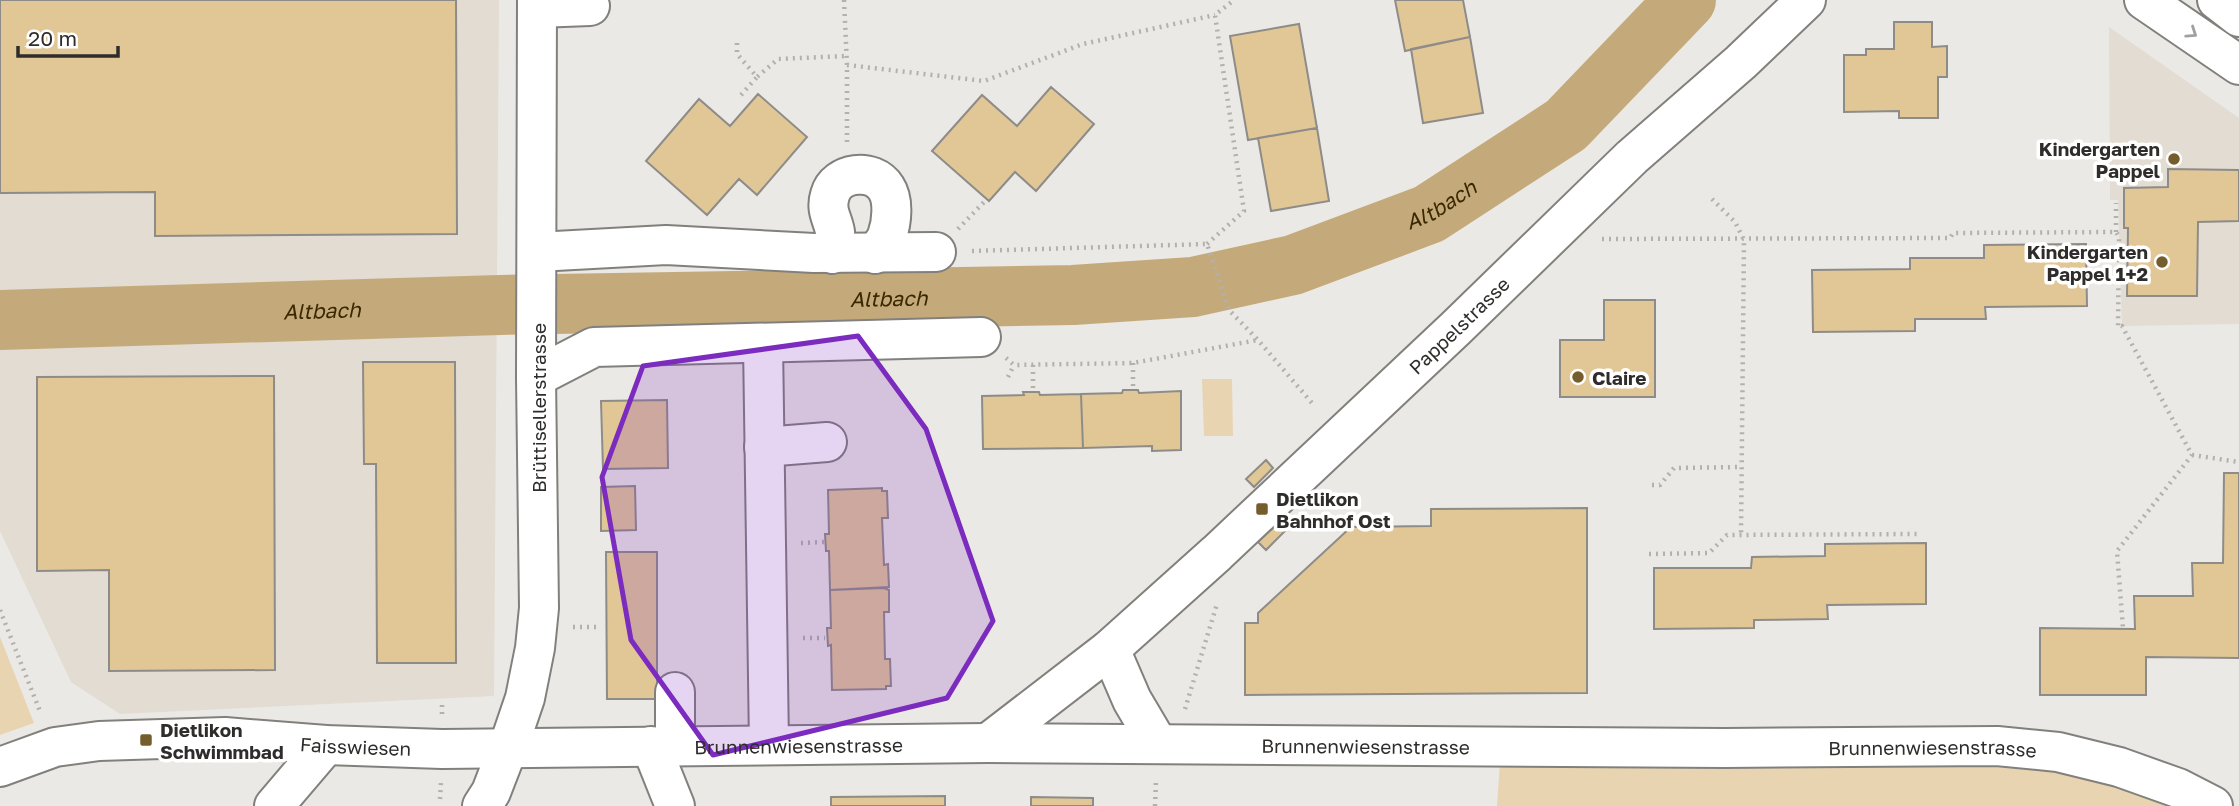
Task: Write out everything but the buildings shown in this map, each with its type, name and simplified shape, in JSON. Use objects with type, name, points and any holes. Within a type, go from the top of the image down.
[{"type":"street","name":"Pappelstrasse","points":[[988,743],[1110,649],[1217,553],[1428,355],[1632,157],[1741,62],[1806,0]]},
{"type":"street","points":[[2144,0],[2239,65]]},
{"type":"street","points":[[2217,0],[2239,17]]},
{"type":"street","points":[[537,4],[590,6]]},
{"type":"street","name":"Brüttisellerstrasse","points":[[482,806],[491,792],[508,748],[530,673],[536,649],[539,608],[536,377],[537,4]]},
{"type":"street","points":[[832,254],[836,233],[828,214],[830,194],[840,179],[856,174],[873,178],[886,187],[892,208],[887,236],[875,254]]},
{"type":"street","points":[[537,263],[666,245],[832,254],[936,252]]},
{"type":"street","points":[[536,377],[594,347],[981,337]]},
{"type":"street","points":[[763,344],[769,744]]},
{"type":"street","points":[[764,447],[827,442]]},
{"type":"street","points":[[1110,649],[1132,700],[1165,747]]},
{"type":"street","points":[[675,692],[663,746],[675,806]]},
{"type":"street","name":"Faisswiesen","points":[[0,767],[50,749],[99,741],[225,737],[326,745],[508,748]]},
{"type":"street","name":"Brunnenwiesenstrasse","points":[[508,748],[988,743],[1165,747],[1997,746],[2058,752],[2119,767],[2178,788],[2213,806]]},
{"type":"street","points":[[274,806],[326,745]]},
{"type":"street","points":[[0,794],[30,762],[50,749]]},
{"type":"path","points":[[844,0],[847,164],[856,174]]},
{"type":"path","points":[[847,65],[984,81],[1083,44],[1215,15],[1234,0]]},
{"type":"path","points":[[936,252],[1207,244],[1244,211],[1215,15]]},
{"type":"path","points":[[737,43],[737,54],[757,78]]},
{"type":"path","points":[[741,95],[778,59],[846,56]]},
{"type":"path","points":[[1712,198],[1735,222],[1744,240],[1741,535]]},
{"type":"path","points":[[2116,202],[2116,232],[2119,237],[2118,327],[2122,326],[2192,455]]},
{"type":"path","points":[[1602,239],[1950,238],[1953,233],[2116,232]]},
{"type":"path","points":[[1207,244],[1229,310],[1312,403]]},
{"type":"path","points":[[981,337],[1014,365],[1133,363],[1258,340]]},
{"type":"path","points":[[1133,363],[1133,387]]},
{"type":"path","points":[[1008,377],[1014,365]]},
{"type":"path","points":[[1032,365],[1033,390]]},
{"type":"path","points":[[2192,455],[2239,462]]},
{"type":"path","points":[[2123,629],[2117,551],[2192,455]]},
{"type":"path","points":[[1653,485],[1660,485],[1674,468],[1742,467]]},
{"type":"path","points":[[1649,554],[1709,552],[1727,536],[1918,534]]},
{"type":"path","points":[[1155,806],[1165,747],[1217,603],[1226,595]]},
{"type":"path","points":[[0,610],[50,749]]},
{"type":"path","points":[[572,627],[598,627]]},
{"type":"highlighted area","points":[[858,336],[926,429],[993,621],[947,698],[713,755],[631,640],[602,477],[643,366]]},
{"type":"shaded area","points":[[0,0],[499,0],[494,696],[120,714],[71,682],[0,531]]},
{"type":"shaded area","name":"Kindergarten Pappel","points":[[2109,27],[2239,118],[2239,324],[2122,326],[2118,200],[2110,200]]},
{"type":"shaded area","points":[[1202,379],[1232,379],[1233,436],[1204,436]]},
{"type":"shaded area","points":[[0,637],[34,723],[0,735]]},
{"type":"shaded area","points":[[1946,745],[2213,806],[1497,806],[1501,747]]},
{"type":"waterway","name":"Altbach","points":[[0,320],[500,305],[1073,295],[1193,287],[1293,265],[1429,214],[1566,125],[1686,0]]},
{"type":"place","name":"Kindergarten Pappel","points":[[2174,159]]},
{"type":"place","name":"Kindergarten Pappel 1+2","points":[[2162,262]]},
{"type":"place","name":"Claire","points":[[1578,377]]},
{"type":"place","name":"Dietlikon Bahnhof Ost","points":[[1262,509]]},
{"type":"place","name":"Dietlikon Schwimmbad","points":[[146,740]]}]
